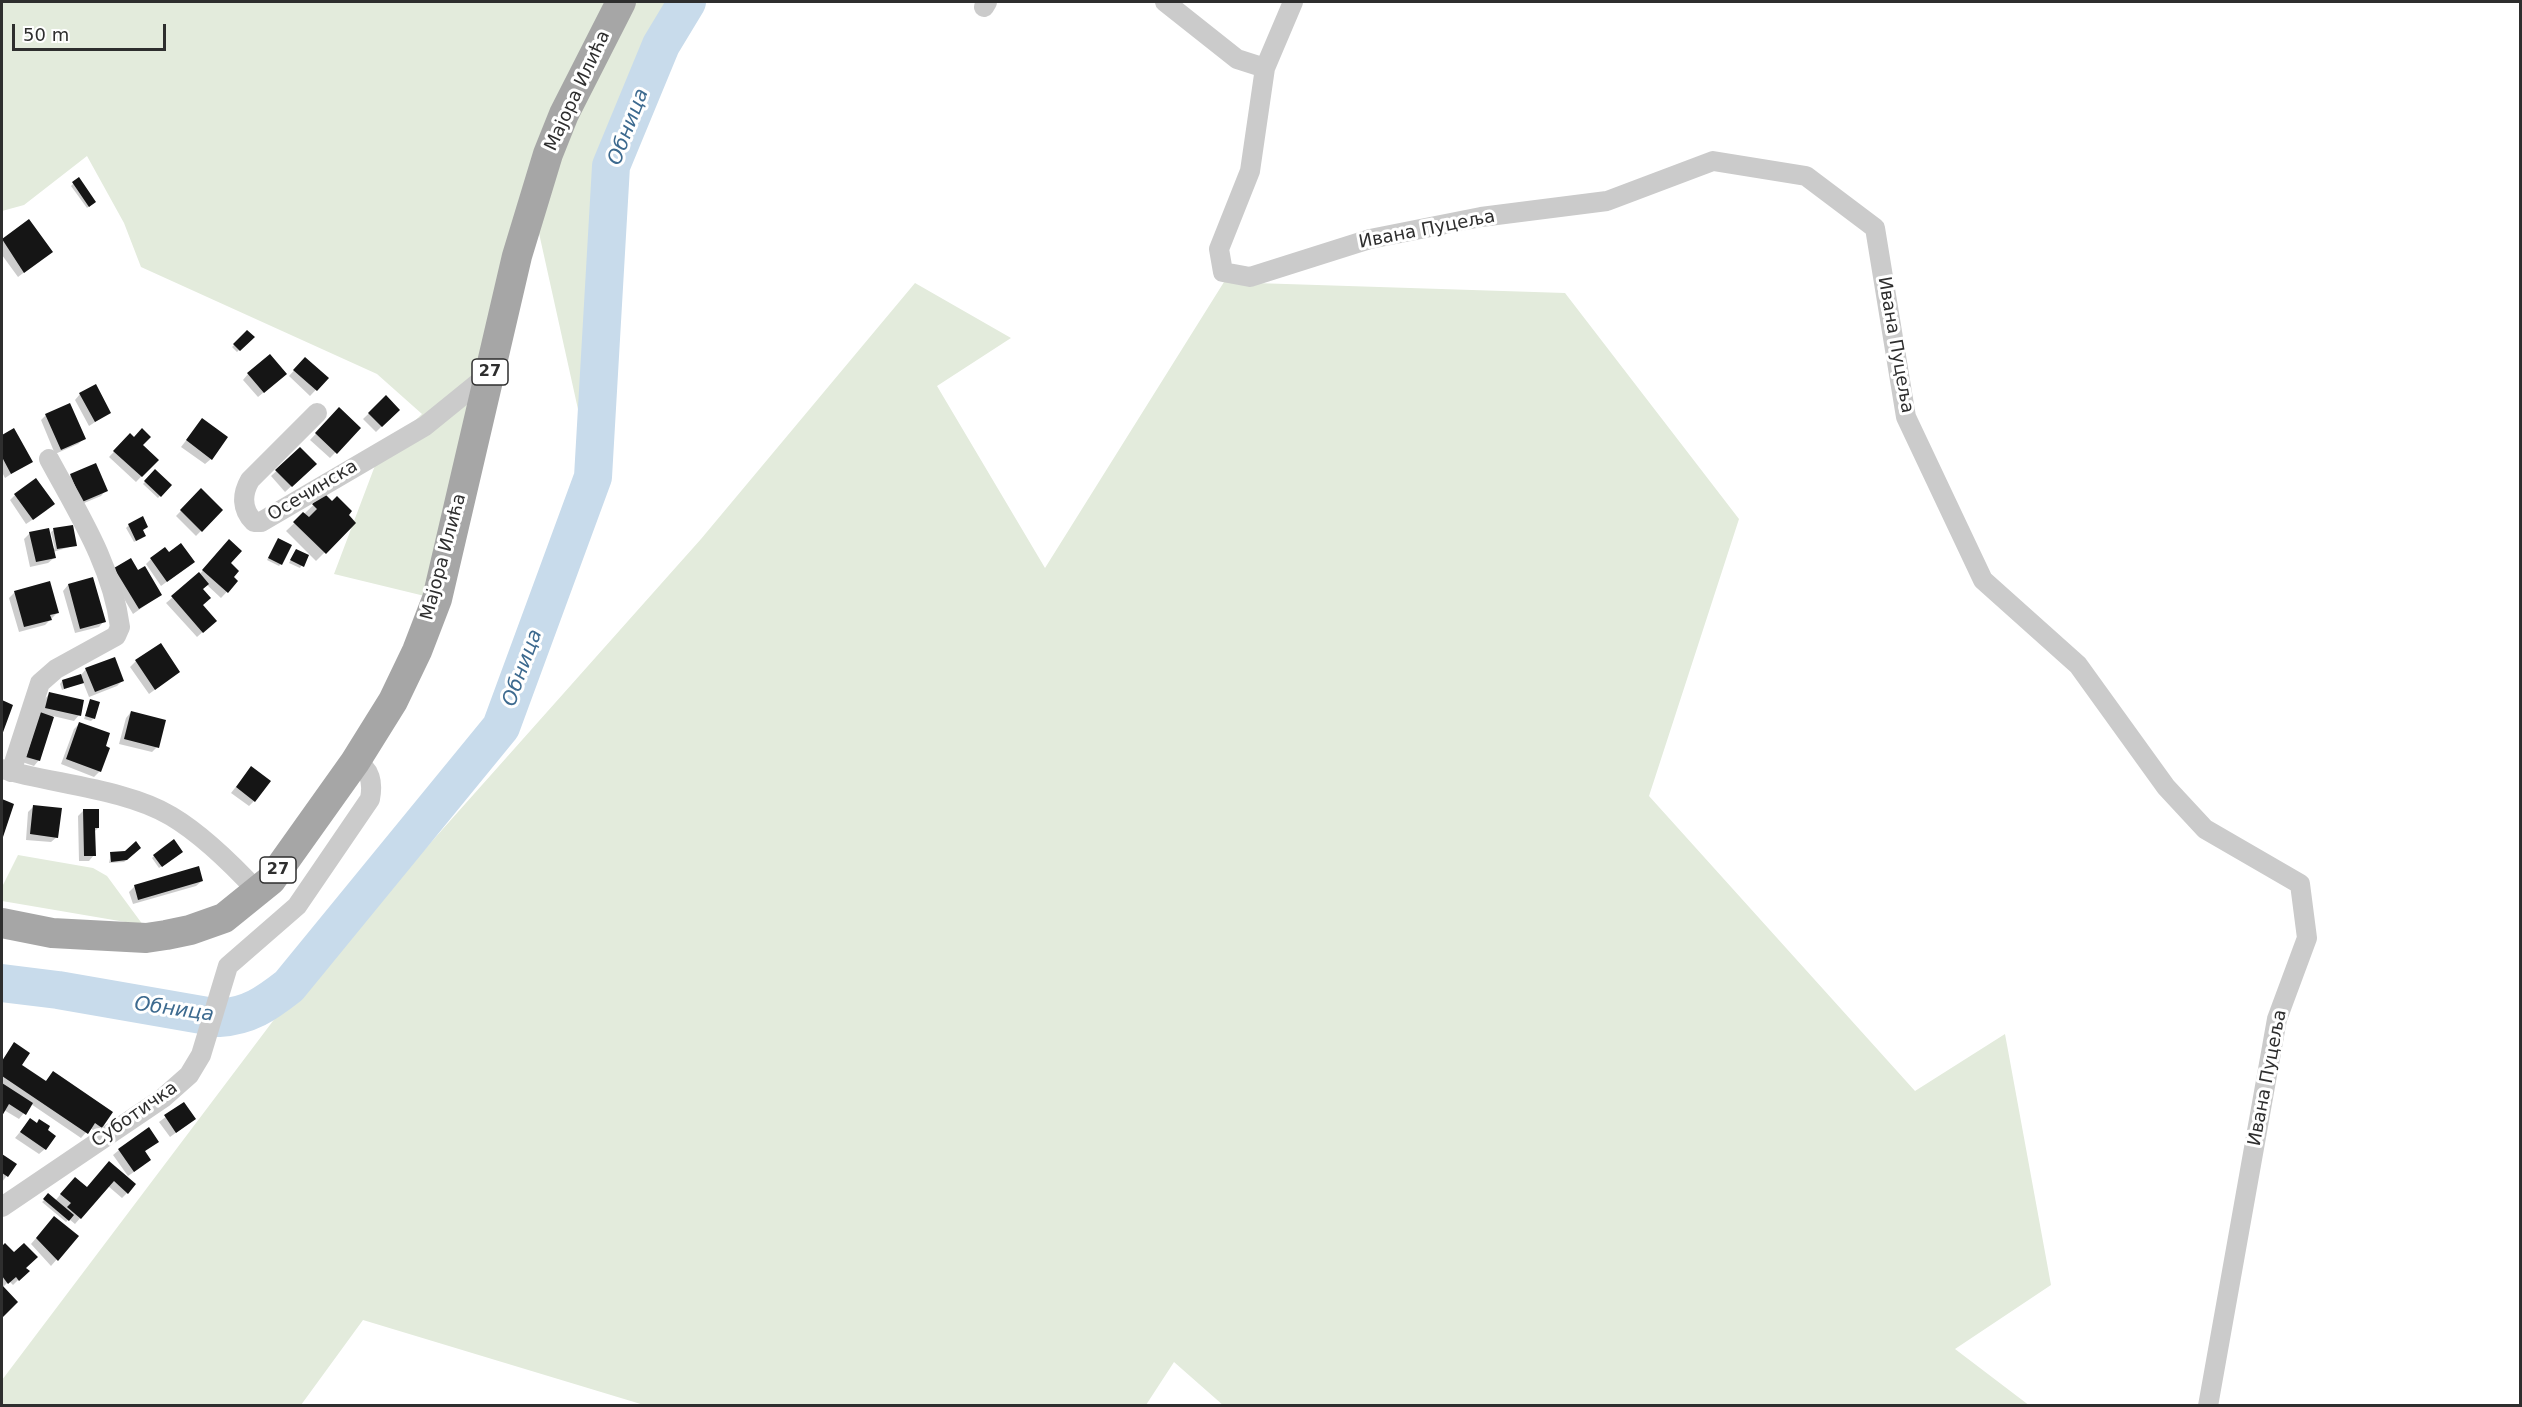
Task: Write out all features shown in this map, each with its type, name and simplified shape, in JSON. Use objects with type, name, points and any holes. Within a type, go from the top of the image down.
[{"type":"main road","name":"Мајора Илића","points":[[2,923],[52,933],[146,938],[190,930],[224,918],[258,892],[297,845],[355,762],[393,701],[437,599],[517,256],[548,154],[564,114],[621,2]]},
{"type":"street","points":[[1165,2],[1237,59],[1265,68]]},
{"type":"street","name":"Ивана Пуцеља","points":[[1293,2],[1265,68],[1250,171],[1219,249],[1223,272],[1250,276],[1370,239],[1481,217],[1606,201],[1713,161],[1806,176],[1875,228],[1906,417],[1983,580],[2078,665],[2166,787],[2205,829],[2300,884],[2307,938],[2277,1019],[2208,1406]]},
{"type":"street","name":"Осечинска","points":[[317,413],[250,480],[244,491],[244,505],[248,516],[254,522],[261,522],[425,426],[478,383],[489,380]]},
{"type":"street","points":[[49,459],[101,557],[120,627],[116,636],[56,669],[40,683],[6,770],[145,804],[171,816],[207,843],[258,892]]},
{"type":"street","name":"Суботичка","points":[[2,1207],[163,1098],[189,1075],[201,1055],[222,980],[235,957],[283,919],[309,892],[370,799],[372,781],[363,765],[355,762]]},
{"type":"green space","points":[[2,2],[687,2],[661,45],[611,166],[593,477],[533,206],[437,599],[334,574],[379,455],[422,414],[377,374],[141,267],[124,223],[87,156],[24,205],[2,211]]},
{"type":"green space","points":[[1224,282],[1565,293],[1739,519],[1649,796],[1915,1091],[2005,1034],[2051,1285],[1955,1349],[2030,1406],[1224,1406],[1174,1362],[1146,1405],[644,1405],[363,1320],[301,1405],[2,1405],[2,1380],[279,1013],[701,539],[915,283],[1011,338],[937,386],[1045,568]]},
{"type":"green space","points":[[18,855],[93,868],[107,876],[143,925],[2,901],[2,887]]},
{"type":"building","points":[[79,177],[96,202],[89,207],[72,182]]},
{"type":"building","points":[[29,219],[53,252],[24,273],[2,239]]},
{"type":"building","points":[[247,330],[255,337],[240,351],[233,344]]},
{"type":"building","points":[[270,354],[287,374],[264,393],[247,373]]},
{"type":"building","points":[[305,357],[329,378],[317,391],[293,370]]},
{"type":"building","points":[[96,384],[111,413],[95,422],[79,393]]},
{"type":"building","points":[[386,395],[400,410],[382,427],[368,413]]},
{"type":"building","points":[[70,403],[86,439],[61,450],[45,414]]},
{"type":"building","points":[[339,407],[361,428],[337,454],[315,433]]},
{"type":"building","points":[[202,418],[228,437],[212,460],[186,440]]},
{"type":"building","points":[[14,428],[33,462],[11,474],[2,457],[2,435]]},
{"type":"building","points":[[142,428],[151,437],[143,445],[159,460],[142,477],[113,451],[130,433],[134,437]]},
{"type":"building","points":[[300,447],[317,464],[292,487],[275,470]]},
{"type":"building","points":[[96,463],[108,491],[82,502],[70,474]]},
{"type":"building","points":[[155,469],[172,485],[161,497],[144,481]]},
{"type":"building","points":[[36,478],[55,504],[33,520],[14,494]]},
{"type":"building","points":[[201,488],[223,510],[202,532],[180,510]]},
{"type":"building","points":[[324,493],[332,501],[337,496],[352,511],[349,515],[356,523],[326,554],[293,522],[303,512],[309,517],[317,509],[312,504]]},
{"type":"building","points":[[143,516],[148,527],[143,530],[146,536],[136,541],[128,524]]},
{"type":"building","points":[[73,525],[77,546],[57,549],[53,528]]},
{"type":"building","points":[[49,528],[56,558],[36,562],[29,532]]},
{"type":"building","points":[[278,538],[292,545],[282,565],[268,558]]},
{"type":"building","points":[[229,539],[242,551],[231,563],[239,571],[234,577],[238,581],[228,593],[202,570]]},
{"type":"building","points":[[181,543],[195,562],[167,582],[150,558],[165,547],[169,552]]},
{"type":"building","points":[[296,549],[309,555],[304,567],[290,560]]},
{"type":"building","points":[[131,558],[138,570],[145,566],[162,595],[139,609],[114,568]]},
{"type":"building","points":[[199,572],[209,584],[203,589],[211,598],[203,605],[217,621],[203,633],[171,596]]},
{"type":"building","points":[[93,577],[106,622],[80,629],[68,584]]},
{"type":"building","points":[[50,581],[59,613],[50,615],[52,620],[24,627],[14,591]]},
{"type":"building","points":[[161,643],[180,672],[155,690],[135,660]]},
{"type":"building","points":[[115,657],[124,681],[95,692],[85,668]]},
{"type":"building","points":[[81,674],[84,683],[64,689],[62,680]]},
{"type":"building","points":[[49,692],[84,700],[81,716],[45,708]]},
{"type":"building","points":[[90,699],[100,702],[95,719],[85,716]]},
{"type":"building","points":[[2,700],[13,705],[2,735]]},
{"type":"building","points":[[131,711],[166,720],[159,748],[124,739]]},
{"type":"building","points":[[40,712],[54,717],[40,761],[26,757]]},
{"type":"building","points":[[79,722],[110,733],[106,746],[110,748],[101,772],[66,759]]},
{"type":"building","points":[[251,766],[271,781],[255,802],[236,787]]},
{"type":"building","points":[[2,799],[14,804],[2,840]]},
{"type":"building","points":[[33,805],[62,808],[58,838],[30,834]]},
{"type":"building","points":[[83,809],[99,809],[99,828],[95,828],[96,856],[84,856]]},
{"type":"building","points":[[174,839],[183,852],[162,867],[153,855]]},
{"type":"building","points":[[136,841],[141,848],[127,860],[111,862],[110,852],[125,851]]},
{"type":"building","points":[[199,866],[203,881],[138,900],[134,885]]},
{"type":"building","points":[[14,1042],[30,1053],[22,1065],[46,1081],[53,1071],[113,1112],[102,1128],[95,1123],[88,1134],[2,1076],[2,1061]]},
{"type":"building","points":[[2,1083],[33,1103],[26,1115],[9,1104],[2,1116]]},
{"type":"building","points":[[184,1102],[196,1119],[176,1133],[164,1115]]},
{"type":"building","points":[[30,1118],[37,1123],[39,1119],[50,1126],[48,1130],[56,1136],[46,1150],[20,1132]]},
{"type":"building","points":[[149,1127],[159,1142],[145,1151],[151,1160],[134,1172],[118,1149]]},
{"type":"building","points":[[2,1154],[17,1164],[8,1177],[2,1173]]},
{"type":"building","points":[[109,1161],[136,1184],[128,1194],[114,1181],[81,1219],[67,1207],[71,1203],[60,1194],[75,1177],[87,1187]]},
{"type":"building","points":[[48,1193],[74,1215],[69,1221],[43,1199]]},
{"type":"building","points":[[54,1216],[79,1236],[58,1261],[36,1238]]},
{"type":"building","points":[[5,1243],[14,1252],[24,1243],[38,1257],[26,1268],[30,1271],[19,1281],[16,1277],[8,1284],[2,1276],[2,1246]]},
{"type":"building","points":[[2,1285],[18,1302],[2,1318]]},
{"type":"waterway","name":"Обница","points":[[2,983],[58,990],[219,1018],[239,1015],[257,1008],[289,986],[501,727],[593,477],[611,166],[661,45],[687,2]]}]
